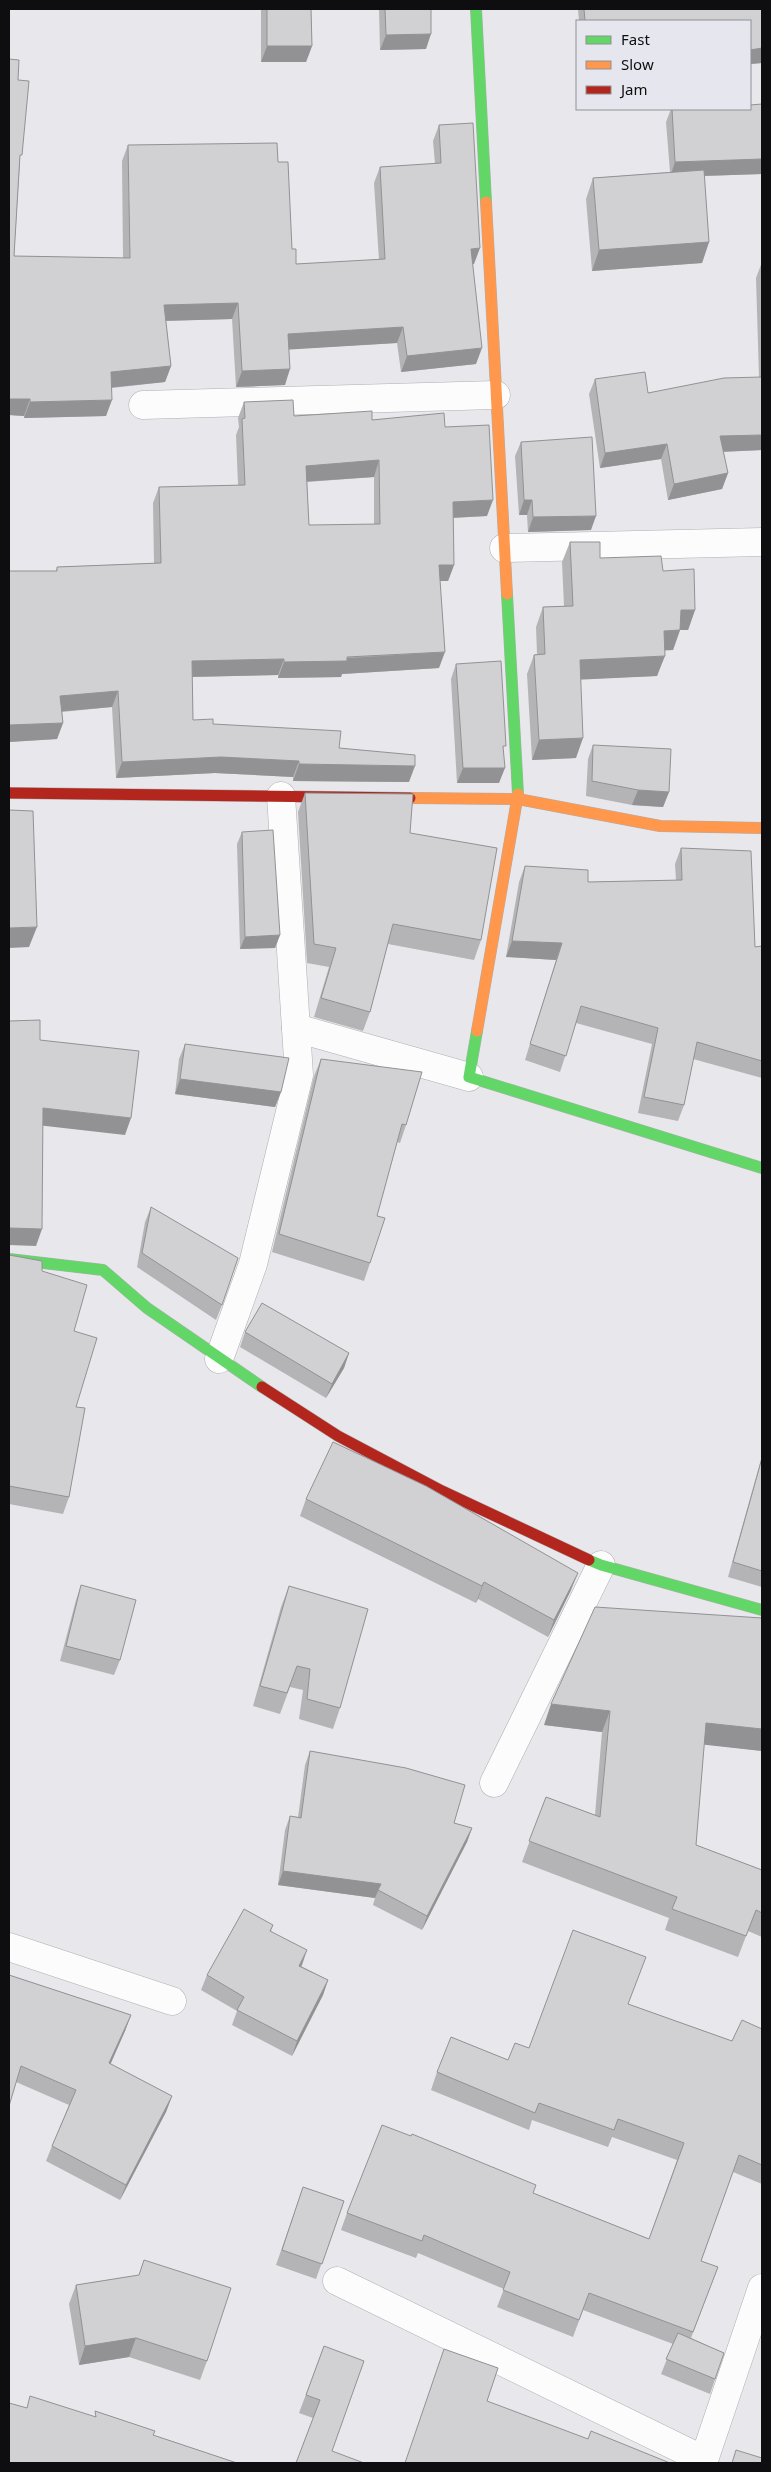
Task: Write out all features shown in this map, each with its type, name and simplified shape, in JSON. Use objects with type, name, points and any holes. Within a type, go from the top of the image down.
[{"type":"street","points":[[469,1077],[518,799],[476,9]]},
{"type":"street","points":[[143,406],[496,395]]},
{"type":"street","points":[[504,548],[762,542]]},
{"type":"street","points":[[9,793],[518,799],[660,826],[762,828]]},
{"type":"street","points":[[219,1359],[253,1264],[299,1075],[281,796]]},
{"type":"street","points":[[296,1028],[469,1077],[762,1168]]},
{"type":"street","points":[[9,1259],[103,1270],[147,1308],[219,1359],[338,1436],[442,1491],[601,1565],[762,1610]]},
{"type":"street","points":[[494,1782],[601,1565]]},
{"type":"street","points":[[9,1947],[172,2001]]},
{"type":"street","points":[[337,2281],[704,2462],[757,2322],[762,2288]]},
{"type":"building","points":[[267,9],[311,9],[312,46],[267,46]]},
{"type":"building","points":[[385,9],[431,9],[431,34],[386,35]]},
{"type":"building","points":[[584,9],[762,9],[762,48],[751,50],[751,20],[585,20]]},
{"type":"building","points":[[9,59],[19,60],[18,80],[29,81],[22,155],[20,155],[14,256],[130,258],[128,145],[277,143],[278,162],[288,162],[292,249],[296,249],[296,264],[385,259],[380,167],[441,163],[439,125],[473,123],[480,248],[471,249],[482,348],[407,356],[403,327],[288,334],[290,369],[242,371],[238,303],[164,305],[171,366],[111,372],[112,400],[30,402],[30,399],[9,399]]},
{"type":"building","points":[[762,104],[762,159],[675,162],[672,110],[751,110],[751,105]]},
{"type":"building","points":[[704,170],[709,242],[599,250],[593,178]]},
{"type":"building","points":[[645,372],[648,393],[724,378],[762,377],[762,435],[720,436],[728,473],[674,484],[667,444],[605,453],[595,379]]},
{"type":"building","points":[[293,400],[294,416],[372,411],[372,420],[444,413],[445,427],[489,425],[493,500],[453,502],[454,565],[439,565],[445,652],[347,657],[347,661],[284,662],[284,659],[192,661],[193,720],[213,719],[213,724],[341,731],[339,748],[415,755],[415,766],[299,764],[299,761],[221,757],[122,762],[118,691],[60,696],[63,723],[9,725],[9,571],[57,571],[57,567],[161,563],[159,487],[245,485],[242,419],[245,418],[244,402]],"holes":[[[379,460],[380,524],[309,525],[306,466]]]},
{"type":"building","points":[[592,437],[596,516],[533,517],[532,500],[524,500],[521,442]]},
{"type":"building","points":[[570,542],[600,542],[600,558],[661,556],[663,571],[694,569],[695,610],[681,610],[680,630],[664,631],[665,656],[580,660],[583,738],[539,740],[534,655],[545,654],[543,607],[573,606]]},
{"type":"building","points":[[501,661],[506,746],[503,746],[505,768],[463,768],[456,664]]},
{"type":"building","points":[[593,745],[671,749],[669,792],[638,790],[592,781]]},
{"type":"building","points":[[305,793],[413,794],[410,833],[497,848],[481,940],[393,924],[370,1012],[321,998],[336,948],[314,944]]},
{"type":"building","points":[[9,810],[33,811],[37,927],[9,928]]},
{"type":"building","points":[[273,830],[280,935],[245,937],[242,832]]},
{"type":"building","points":[[681,848],[751,851],[755,947],[762,946],[762,1061],[697,1042],[684,1105],[644,1097],[658,1028],[581,1006],[566,1056],[530,1044],[562,943],[512,941],[525,866],[588,870],[588,882],[682,880]]},
{"type":"building","points":[[40,1020],[40,1040],[139,1051],[131,1118],[43,1108],[42,1229],[9,1228],[9,1021]]},
{"type":"building","points":[[185,1044],[289,1058],[281,1092],[180,1079]]},
{"type":"building","points":[[321,1059],[422,1072],[406,1125],[402,1124],[377,1216],[385,1218],[370,1263],[279,1234]]},
{"type":"building","points":[[151,1207],[238,1258],[222,1305],[142,1253]]},
{"type":"building","points":[[9,1255],[42,1261],[42,1271],[87,1285],[74,1331],[97,1338],[76,1407],[85,1408],[69,1497],[9,1486]]},
{"type":"building","points":[[262,1303],[349,1353],[332,1384],[245,1332]]},
{"type":"building","points":[[333,1442],[426,1486],[578,1573],[554,1620],[484,1582],[482,1586],[306,1499]]},
{"type":"building","points":[[762,1458],[762,1571],[733,1562]]},
{"type":"building","points":[[81,1585],[136,1600],[120,1660],[66,1646]]},
{"type":"building","points":[[289,1586],[368,1609],[340,1708],[307,1699],[310,1669],[297,1666],[287,1693],[260,1686]]},
{"type":"building","points":[[595,1607],[762,1618],[762,1729],[706,1723],[696,1845],[762,1870],[762,1913],[756,1910],[746,1936],[672,1909],[677,1897],[529,1841],[546,1797],[600,1817],[610,1711],[551,1704]]},
{"type":"building","points":[[310,1751],[406,1768],[465,1785],[454,1823],[472,1828],[427,1916],[378,1890],[381,1884],[283,1871],[290,1816],[301,1818]]},
{"type":"building","points":[[244,1909],[273,1925],[270,1931],[307,1950],[299,1966],[328,1980],[297,2041],[237,2010],[244,1997],[207,1975]]},
{"type":"building","points":[[573,1930],[646,1957],[628,2004],[732,2041],[742,2020],[762,2029],[762,2165],[739,2155],[701,2261],[718,2267],[693,2332],[589,2293],[579,2320],[503,2290],[510,2272],[424,2235],[422,2241],[347,2213],[382,2125],[411,2136],[412,2134],[536,2185],[533,2193],[649,2239],[684,2143],[618,2119],[614,2130],[539,2103],[535,2113],[437,2072],[451,2037],[508,2060],[515,2043],[529,2048]]},
{"type":"building","points":[[9,1975],[131,2015],[109,2063],[172,2096],[126,2185],[52,2146],[76,2090],[21,2066],[9,2106]]},
{"type":"building","points":[[303,2187],[344,2201],[322,2264],[282,2250]]},
{"type":"building","points":[[144,2260],[231,2288],[207,2361],[136,2338],[85,2346],[76,2285],[139,2275]]},
{"type":"building","points":[[678,2333],[724,2353],[715,2379],[666,2359]]},
{"type":"building","points":[[324,2346],[364,2361],[332,2451],[364,2463],[296,2463],[320,2400],[306,2395]]},
{"type":"building","points":[[444,2349],[498,2368],[487,2401],[588,2439],[591,2431],[670,2463],[405,2463]]},
{"type":"building","points":[[30,2396],[96,2417],[95,2411],[155,2431],[153,2435],[237,2463],[9,2463],[9,2403],[27,2408]]},
{"type":"building","points":[[736,2450],[762,2458],[762,2463],[732,2463]]},
{"type":"traffic: fast","points":[[476,9],[486,202]]},
{"type":"traffic: fast","points":[[507,594],[518,794]]},
{"type":"traffic: fast","points":[[477,1031],[469,1077],[762,1168]]},
{"type":"traffic: fast","points":[[9,1259],[103,1270],[147,1308],[262,1387]]},
{"type":"traffic: fast","points":[[589,1560],[762,1610]]},
{"type":"traffic: slow","points":[[486,202],[507,594]]},
{"type":"traffic: slow","points":[[477,1031],[518,794]]},
{"type":"traffic: slow","points":[[410,798],[518,799],[660,826],[762,828]]},
{"type":"traffic: jam","points":[[9,793],[410,798]]},
{"type":"traffic: jam","points":[[262,1387],[338,1436],[442,1491],[589,1560]]}]
